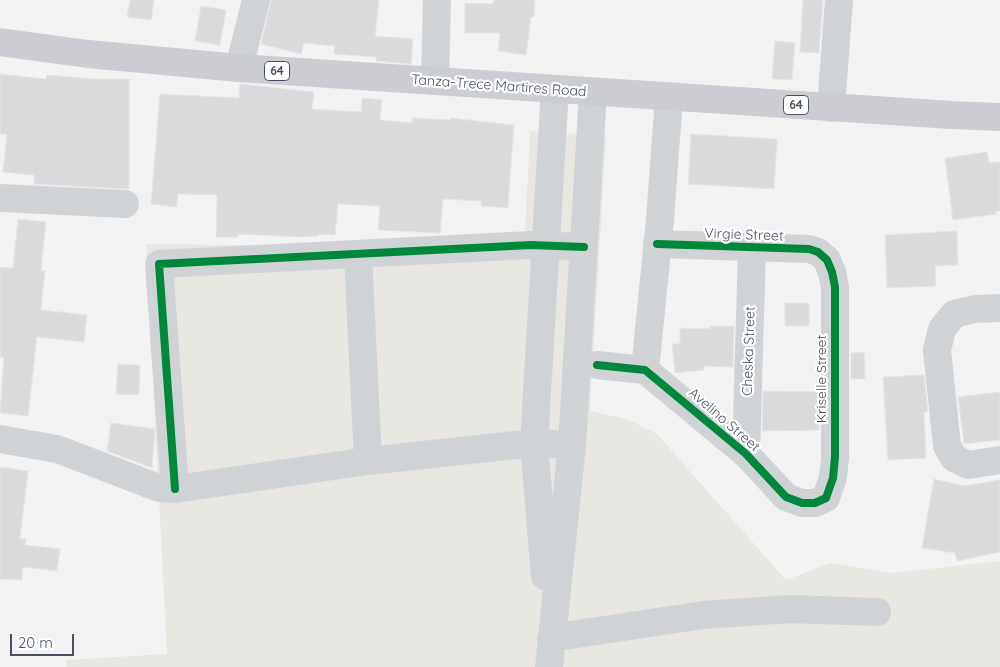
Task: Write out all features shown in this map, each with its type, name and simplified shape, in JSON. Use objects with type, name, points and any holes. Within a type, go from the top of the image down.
[{"type":"main road","name":"Tanza-Trece Martires Road","points":[[0,42],[88,54],[239,68],[831,108],[1000,117]]},
{"type":"street","points":[[239,68],[256,0]]},
{"type":"street","points":[[435,82],[437,0]]},
{"type":"street","points":[[831,108],[839,0]]},
{"type":"street","points":[[550,638],[534,443],[555,89]]},
{"type":"street","points":[[549,667],[550,638],[572,445],[592,92]]},
{"type":"street","points":[[597,366],[645,370],[669,97]]},
{"type":"street","points":[[0,198],[125,204]]},
{"type":"street","name":"Virgie Street","points":[[657,244],[808,249],[818,252],[827,260]]},
{"type":"street","points":[[175,489],[159,264],[546,245],[584,247]]},
{"type":"street","name":"Cheska Street","points":[[746,454],[752,248]]},
{"type":"street","points":[[358,255],[368,460]]},
{"type":"street","name":"Kriselle Street","points":[[826,498],[833,478],[835,457],[834,287],[832,272],[827,260]]},
{"type":"street","points":[[1000,308],[974,309],[954,314],[942,329],[937,350],[947,446],[954,458],[968,465],[1000,460]]},
{"type":"street","name":"Avelino Street","points":[[645,370],[746,454],[786,498],[815,503],[826,498]]},
{"type":"street","points":[[0,439],[57,449],[159,488],[175,489],[368,460],[534,443],[572,445]]},
{"type":"street","points":[[550,638],[703,615],[790,609],[877,612]]},
{"type":"shaded area","points":[[530,131],[606,136],[590,411],[627,419],[657,434],[786,580],[830,563],[892,573],[1000,561],[1000,667],[67,667],[66,660],[167,654],[146,244],[341,246],[525,236]]},
{"type":"building","points":[[130,0],[154,0],[151,20],[127,17]]},
{"type":"building","points":[[271,0],[379,0],[375,36],[413,39],[411,64],[376,61],[376,57],[334,54],[335,46],[304,43],[301,54],[261,44]]},
{"type":"building","points":[[494,0],[535,0],[534,17],[531,17],[526,55],[498,51],[500,33],[465,33],[465,3],[493,4]]},
{"type":"building","points":[[803,0],[823,0],[819,53],[800,52]]},
{"type":"building","points":[[201,6],[226,10],[220,45],[195,41]]},
{"type":"building","points":[[775,41],[795,43],[792,80],[772,79]]},
{"type":"building","points":[[0,74],[46,79],[47,75],[94,79],[129,79],[129,189],[34,184],[34,175],[3,172],[7,134],[0,134]]},
{"type":"building","points":[[240,84],[314,92],[312,109],[361,112],[362,98],[382,100],[380,120],[412,123],[413,118],[450,120],[450,118],[514,125],[508,208],[481,206],[481,201],[443,199],[440,233],[378,230],[380,206],[338,204],[335,235],[318,234],[318,236],[301,237],[238,234],[238,237],[216,237],[217,195],[178,194],[176,207],[151,204],[160,94],[239,98]]},
{"type":"building","points":[[691,134],[777,139],[774,189],[688,184]]},
{"type":"building","points":[[987,152],[989,163],[1000,162],[1000,211],[996,211],[996,214],[953,220],[945,158]]},
{"type":"building","points":[[18,219],[46,222],[41,271],[45,271],[41,310],[87,315],[84,342],[37,337],[28,416],[0,413],[4,357],[0,357],[0,267],[13,268]]},
{"type":"building","points":[[957,231],[958,265],[935,266],[936,286],[887,288],[885,235]]},
{"type":"building","points":[[785,303],[809,303],[809,326],[785,326]]},
{"type":"building","points":[[710,326],[734,326],[733,367],[703,366],[704,370],[675,373],[672,344],[680,344],[680,328],[710,329]]},
{"type":"building","points":[[864,352],[865,379],[851,379],[851,353]]},
{"type":"building","points":[[118,364],[140,365],[139,395],[116,394]]},
{"type":"building","points":[[924,375],[928,412],[924,412],[926,458],[888,460],[883,377]]},
{"type":"building","points":[[763,391],[819,392],[819,430],[762,431]]},
{"type":"building","points":[[1000,392],[1000,440],[964,444],[958,397]]},
{"type":"building","points":[[111,423],[155,429],[152,468],[107,451]]},
{"type":"building","points":[[0,467],[28,471],[20,539],[26,539],[25,545],[60,549],[57,571],[23,567],[22,580],[0,579]]},
{"type":"building","points":[[934,479],[964,486],[1000,480],[1000,552],[957,561],[955,553],[922,548]]},
{"type":"cycle path","points":[[597,365],[645,370],[746,454],[786,497],[802,503],[815,503],[826,498],[833,478],[835,457],[835,287],[827,260],[818,252],[809,249],[657,244]]},
{"type":"cycle path","points":[[175,489],[159,264],[531,245],[584,247]]}]
